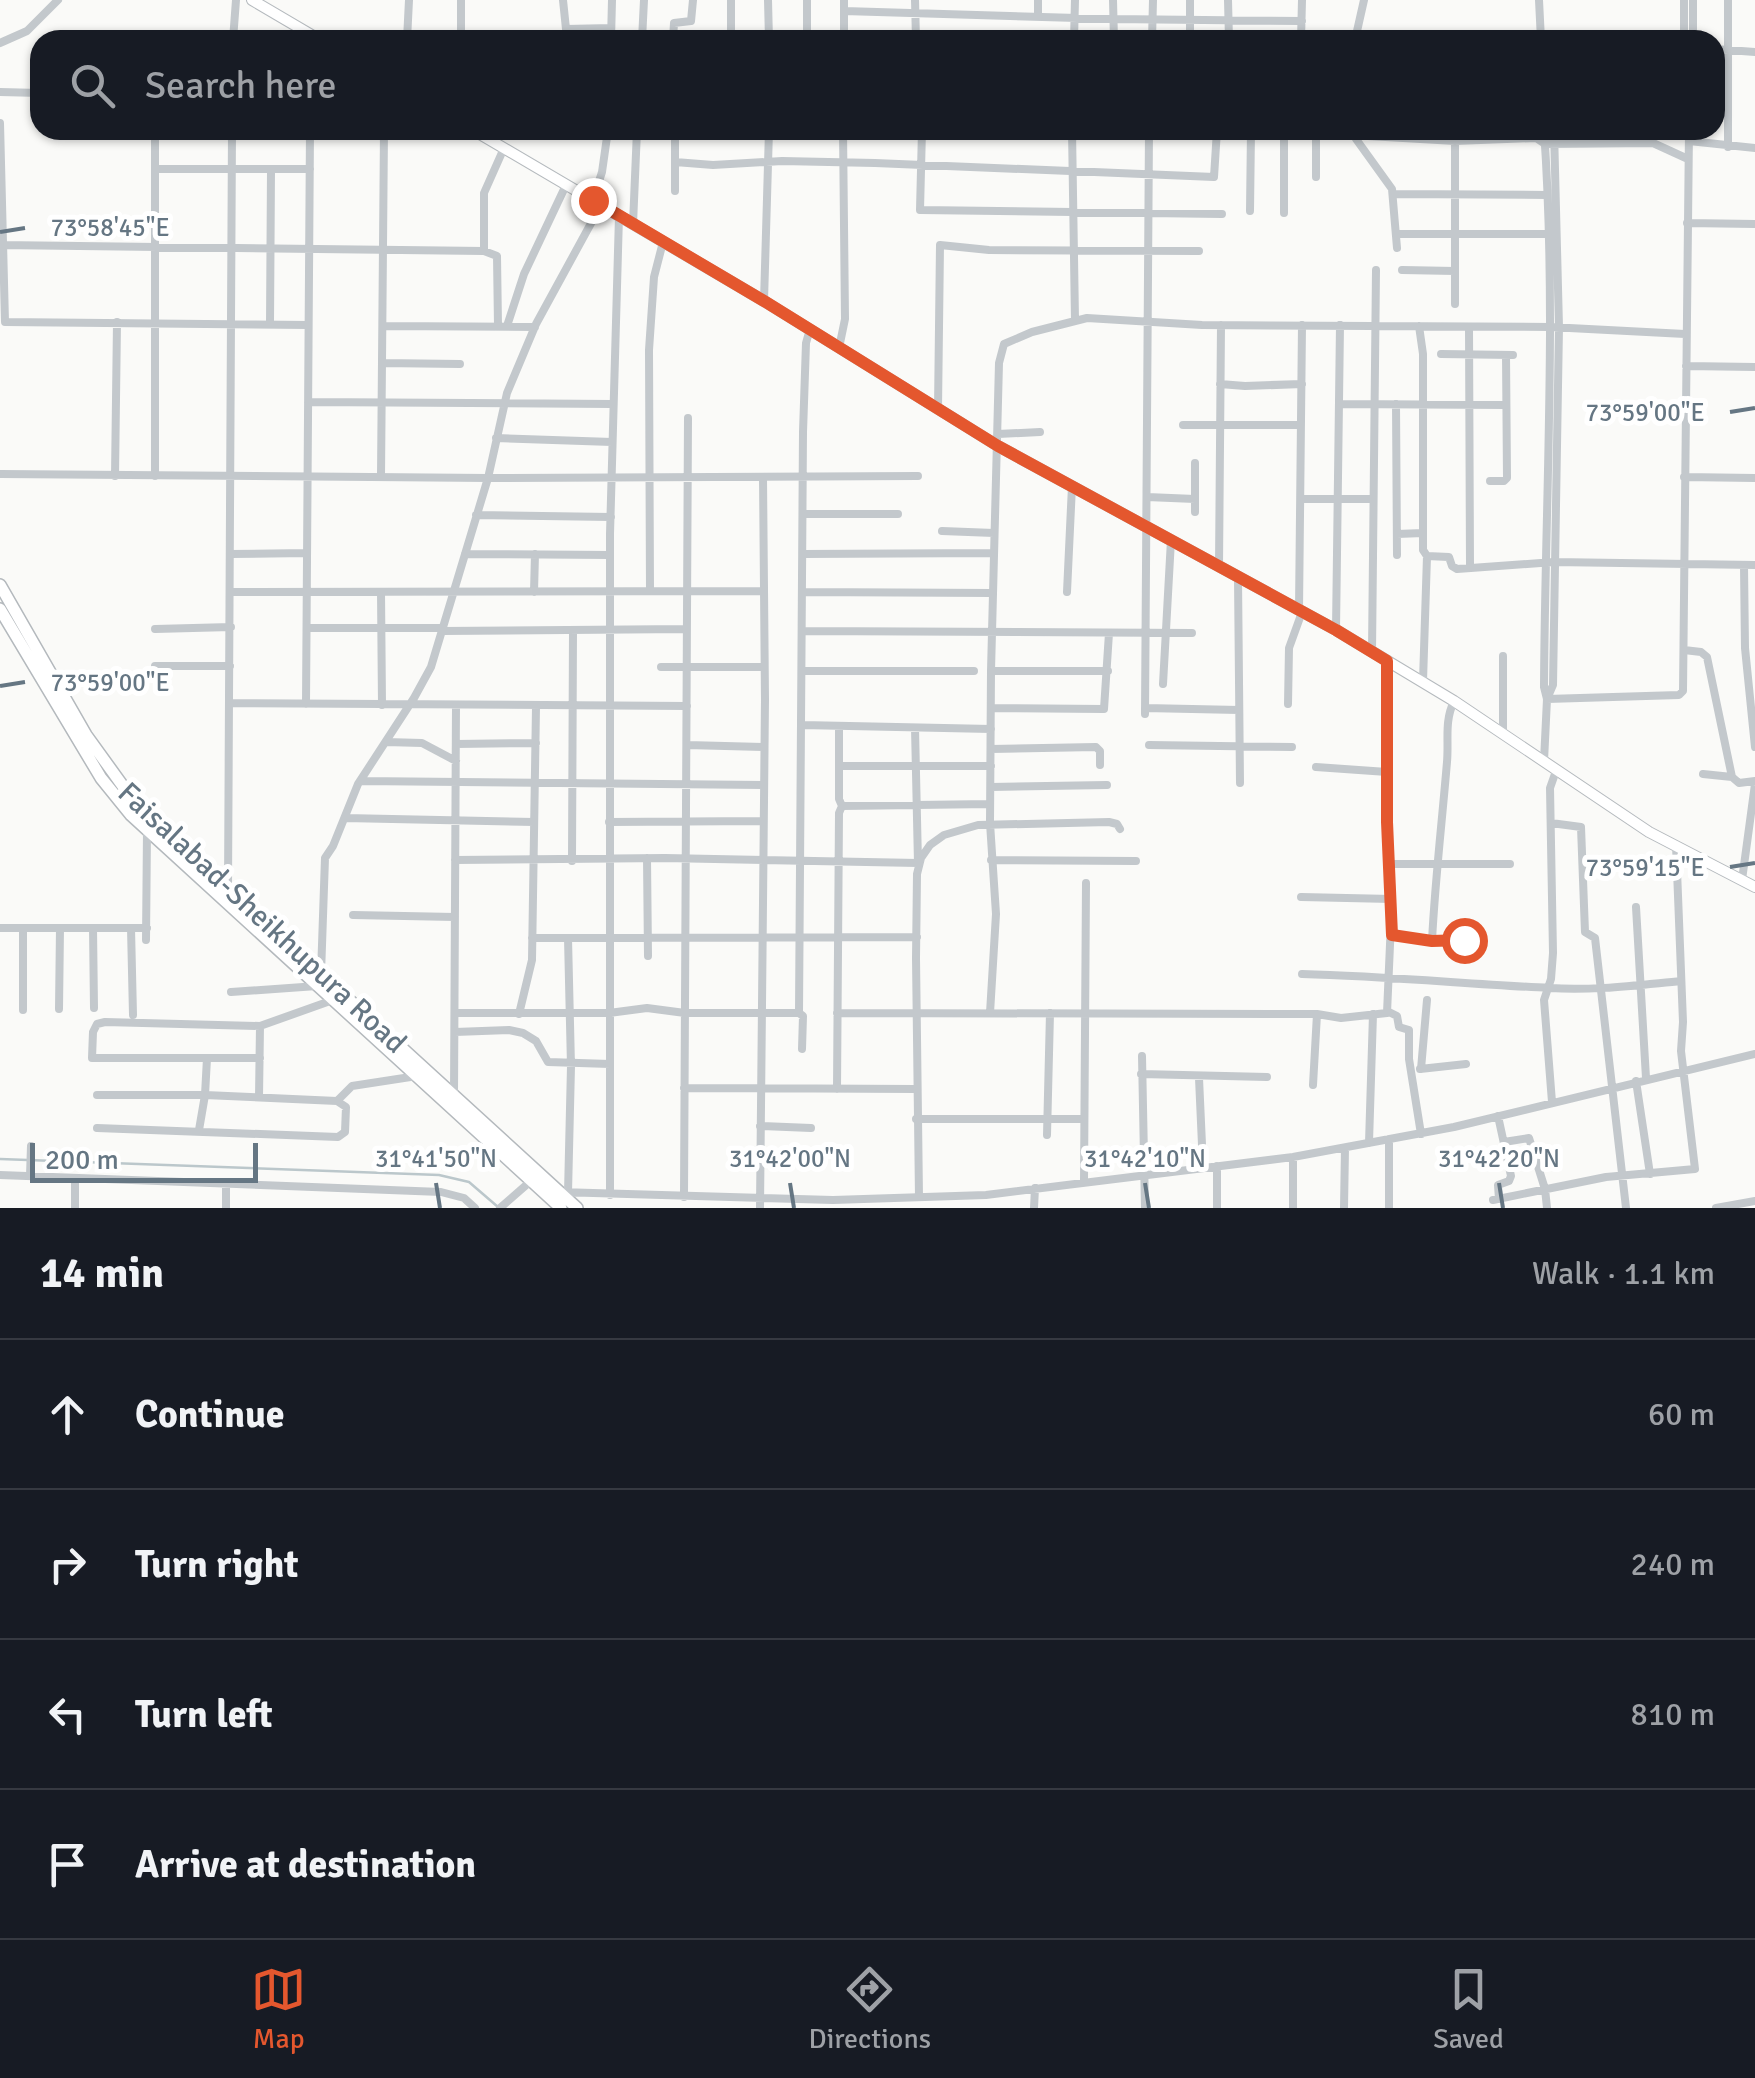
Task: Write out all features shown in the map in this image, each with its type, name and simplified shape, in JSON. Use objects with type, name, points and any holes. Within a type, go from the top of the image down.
[{"type":"highway","name":"Faisalabad-Sheikhupura Road","points":[[0,585],[86,736],[120,786],[164,834],[228,891],[319,981],[333,1000],[535,1178],[563,1192],[577,1208]]},
{"type":"highway","name":"Faisalabad-Sheikhupura Road","points":[[0,609],[102,778],[146,831],[454,1096],[561,1208]]},
{"type":"main road","points":[[252,0],[301,30]]},
{"type":"main road","points":[[490,140],[938,409],[1423,681],[1649,832],[1755,888]]},
{"type":"street","points":[[0,43],[26,31],[58,0]]},
{"type":"street","points":[[233,30],[236,0]]},
{"type":"street","points":[[408,30],[409,0]]},
{"type":"street","points":[[448,0],[461,0],[461,30]]},
{"type":"street","points":[[564,0],[566,29],[611,28],[612,0]]},
{"type":"street","points":[[642,30],[644,0]]},
{"type":"street","points":[[674,30],[674,23],[692,21],[693,0]]},
{"type":"street","points":[[730,30],[731,0]]},
{"type":"street","points":[[768,0],[769,30]]},
{"type":"street","points":[[807,0],[807,30]]},
{"type":"street","points":[[844,0],[844,30]]},
{"type":"street","points":[[915,0],[916,30]]},
{"type":"street","points":[[998,0],[998,14]]},
{"type":"street","points":[[1038,0],[1038,16]]},
{"type":"street","points":[[1074,30],[1075,0]]},
{"type":"street","points":[[1113,0],[1113,30]]},
{"type":"street","points":[[1152,30],[1153,0]]},
{"type":"street","points":[[1190,0],[1190,30]]},
{"type":"street","points":[[1228,0],[1229,30]]},
{"type":"street","points":[[1302,0],[1302,30]]},
{"type":"street","points":[[1358,30],[1364,0]]},
{"type":"street","points":[[1539,0],[1540,30]]},
{"type":"street","points":[[1684,0],[1684,30]]},
{"type":"street","points":[[1693,0],[1693,30]]},
{"type":"street","points":[[1728,0],[1728,147]]},
{"type":"street","points":[[844,11],[1112,20],[1302,20]]},
{"type":"street","points":[[1725,50],[1755,52]]},
{"type":"street","points":[[0,92],[30,93]]},
{"type":"street","points":[[0,122],[2,320],[308,325]]},
{"type":"street","points":[[154,476],[155,140]]},
{"type":"street","points":[[228,891],[232,140]]},
{"type":"street","points":[[306,704],[310,140]]},
{"type":"street","points":[[382,477],[384,140]]},
{"type":"street","points":[[231,992],[319,981],[324,861],[360,780],[410,705],[430,667],[488,478],[504,402],[535,327],[597,203],[607,140]]},
{"type":"street","points":[[633,224],[637,140]]},
{"type":"street","points":[[675,140],[675,191]]},
{"type":"street","points":[[764,301],[769,140]]},
{"type":"street","points":[[839,348],[845,319],[843,140]]},
{"type":"street","points":[[921,140],[920,210],[1222,214]]},
{"type":"street","points":[[1072,140],[1075,320]]},
{"type":"street","points":[[1149,140],[1145,711],[1240,710]]},
{"type":"street","points":[[675,162],[920,165],[1215,176],[1217,140]]},
{"type":"street","points":[[1250,211],[1251,140]]},
{"type":"street","points":[[1284,140],[1284,213]]},
{"type":"street","points":[[1316,140],[1316,177]]},
{"type":"street","points":[[1358,140],[1394,194],[1397,248]]},
{"type":"street","points":[[1444,140],[1482,140]]},
{"type":"street","points":[[1542,140],[1653,143],[1688,159]]},
{"type":"street","points":[[1544,761],[1547,699],[1554,685],[1549,562],[1554,327],[1549,140]]},
{"type":"street","points":[[1551,140],[1547,195],[1554,327]]},
{"type":"street","points":[[1455,141],[1455,304]]},
{"type":"street","points":[[1547,699],[1678,696],[1684,688],[1689,141],[1755,148]]},
{"type":"street","points":[[484,252],[484,194],[504,148]]},
{"type":"street","points":[[155,170],[310,170]]},
{"type":"street","points":[[270,324],[272,170]]},
{"type":"street","points":[[502,326],[566,185]]},
{"type":"street","points":[[1394,194],[1547,195]]},
{"type":"street","points":[[610,1195],[610,555],[619,216]]},
{"type":"street","points":[[1687,223],[1755,224]]},
{"type":"street","points":[[1396,234],[1548,234]]},
{"type":"street","points":[[650,592],[650,350],[654,276],[663,242]]},
{"type":"street","points":[[938,409],[940,244],[962,249],[1199,251]]},
{"type":"street","points":[[1,246],[484,252],[496,256],[502,326]]},
{"type":"street","points":[[1372,652],[1376,270]]},
{"type":"street","points":[[1402,270],[1454,271]]},
{"type":"street","points":[[990,1014],[991,946],[996,922],[990,823],[992,593],[999,363],[1004,344],[1075,320],[1150,320],[1221,326],[1554,327],[1685,334]]},
{"type":"street","points":[[115,476],[117,322]]},
{"type":"street","points":[[383,326],[535,327]]},
{"type":"street","points":[[1218,568],[1221,326]]},
{"type":"street","points":[[1288,704],[1289,648],[1301,611],[1302,326]]},
{"type":"street","points":[[1336,630],[1340,326]]},
{"type":"street","points":[[1419,326],[1426,556],[1423,681]]},
{"type":"street","points":[[1470,326],[1470,568]]},
{"type":"street","points":[[802,1048],[799,937],[803,478],[806,343],[810,330]]},
{"type":"street","points":[[1442,354],[1509,355],[1507,479],[1490,481]]},
{"type":"street","points":[[382,363],[460,364]]},
{"type":"street","points":[[1686,366],[1755,367]]},
{"type":"street","points":[[1220,384],[1302,384]]},
{"type":"street","points":[[308,402],[612,404]]},
{"type":"street","points":[[1339,404],[1506,404]]},
{"type":"street","points":[[1396,404],[1398,555]]},
{"type":"street","points":[[684,1197],[688,418]]},
{"type":"street","points":[[1182,424],[1301,425]]},
{"type":"street","points":[[998,440],[1040,432]]},
{"type":"street","points":[[496,438],[612,442]]},
{"type":"street","points":[[1195,464],[1195,512]]},
{"type":"street","points":[[0,474],[918,476]]},
{"type":"street","points":[[1684,476],[1755,478]]},
{"type":"street","points":[[760,1204],[763,478]]},
{"type":"street","points":[[1067,592],[1072,486]]},
{"type":"street","points":[[1148,497],[1195,499]]},
{"type":"street","points":[[1300,499],[1372,499]]},
{"type":"street","points":[[803,514],[898,514]]},
{"type":"street","points":[[476,516],[611,517]]},
{"type":"street","points":[[942,531],[994,533]]},
{"type":"street","points":[[1397,534],[1424,532]]},
{"type":"street","points":[[1164,684],[1171,540]]},
{"type":"street","points":[[803,554],[994,553]]},
{"type":"street","points":[[231,554],[306,554]]},
{"type":"street","points":[[465,554],[610,555]]},
{"type":"street","points":[[534,554],[534,592]]},
{"type":"street","points":[[1426,556],[1449,557],[1454,568],[1549,562],[1755,566]]},
{"type":"street","points":[[1744,566],[1755,748]]},
{"type":"street","points":[[1238,578],[1240,783]]},
{"type":"street","points":[[231,592],[763,590]]},
{"type":"street","points":[[381,592],[382,704]]},
{"type":"street","points":[[802,592],[992,593]]},
{"type":"street","points":[[155,629],[231,627]]},
{"type":"street","points":[[307,628],[686,629]]},
{"type":"street","points":[[572,861],[573,630]]},
{"type":"street","points":[[802,631],[1192,632]]},
{"type":"street","points":[[991,708],[1104,709],[1109,633]]},
{"type":"street","points":[[1684,650],[1701,652],[1707,657],[1732,777]]},
{"type":"street","points":[[1503,656],[1503,734]]},
{"type":"street","points":[[1387,661],[1392,899],[1388,1012]]},
{"type":"street","points":[[155,666],[230,666]]},
{"type":"street","points":[[661,667],[764,667]]},
{"type":"street","points":[[802,671],[974,671]]},
{"type":"street","points":[[991,672],[1108,671]]},
{"type":"street","points":[[1432,941],[1447,764],[1446,730],[1454,701]]},
{"type":"street","points":[[230,703],[687,706]]},
{"type":"street","points":[[454,1096],[456,705]]},
{"type":"street","points":[[519,1014],[531,965],[536,706]]},
{"type":"street","points":[[802,725],[991,729]]},
{"type":"street","points":[[837,1089],[842,806],[839,726]]},
{"type":"street","points":[[915,728],[919,1197]]},
{"type":"street","points":[[386,742],[422,743],[456,761]]},
{"type":"street","points":[[456,744],[536,743]]},
{"type":"street","points":[[1149,745],[1292,748]]},
{"type":"street","points":[[687,746],[763,746]]},
{"type":"street","points":[[991,749],[1096,748],[1100,751],[1100,764]]},
{"type":"street","points":[[839,766],[991,766]]},
{"type":"street","points":[[1316,767],[1388,772]]},
{"type":"street","points":[[1552,1102],[1544,996],[1554,941],[1550,784],[1556,771]]},
{"type":"street","points":[[1703,774],[1755,783],[1742,880]]},
{"type":"street","points":[[360,780],[763,785]]},
{"type":"street","points":[[991,786],[1107,785]]},
{"type":"street","points":[[842,806],[990,804]]},
{"type":"street","points":[[345,818],[534,822]]},
{"type":"street","points":[[609,822],[762,821]]},
{"type":"street","points":[[918,864],[930,845],[944,836],[990,823],[1109,822],[1118,824],[1120,829]]},
{"type":"street","points":[[1551,823],[1581,828],[1585,932],[1596,938],[1626,1208]]},
{"type":"street","points":[[146,831],[146,940]]},
{"type":"street","points":[[1498,1116],[1511,1176],[1498,1184],[1496,1199],[1622,1176],[1695,1170],[1683,1069],[1676,845]]},
{"type":"street","points":[[455,860],[647,858],[918,864]]},
{"type":"street","points":[[647,858],[648,956]]},
{"type":"street","points":[[991,860],[1136,861]]},
{"type":"street","points":[[1391,864],[1510,864]]},
{"type":"street","points":[[1084,1182],[1086,882]]},
{"type":"street","points":[[1301,898],[1392,899]]},
{"type":"street","points":[[1636,907],[1641,1080],[1650,1174]]},
{"type":"street","points":[[354,916],[455,917]]},
{"type":"street","points":[[0,928],[147,928]]},
{"type":"street","points":[[22,928],[23,1010]]},
{"type":"street","points":[[59,1009],[60,928]]},
{"type":"street","points":[[93,928],[94,1008]]},
{"type":"street","points":[[131,928],[132,1015]]},
{"type":"street","points":[[1392,935],[1432,941],[1464,940]]},
{"type":"street","points":[[532,938],[917,937]]},
{"type":"street","points":[[568,938],[571,1064],[563,1192],[760,1204],[900,1203],[919,1197],[986,1195],[1294,1158],[1421,1134],[1755,1054]]},
{"type":"street","points":[[1302,974],[1391,976],[1548,988],[1681,981]]},
{"type":"street","points":[[260,1058],[92,1058],[92,1032],[97,1024],[106,1022],[260,1026],[333,1000]]},
{"type":"street","points":[[1422,1069],[1426,1000]]},
{"type":"street","points":[[455,1013],[571,1013],[647,1008],[685,1013],[799,1013]]},
{"type":"street","points":[[837,1013],[1316,1014],[1341,1018],[1388,1012],[1397,1016],[1398,1027],[1408,1029],[1421,1134]]},
{"type":"street","points":[[1047,1135],[1050,1014]]},
{"type":"street","points":[[1313,1085],[1316,1014]]},
{"type":"street","points":[[1369,1143],[1373,1014]]},
{"type":"street","points":[[259,1098],[260,1026]]},
{"type":"street","points":[[455,1032],[523,1032],[536,1041],[545,1060],[610,1064]]},
{"type":"street","points":[[1142,1056],[1145,1208]]},
{"type":"street","points":[[199,1130],[207,1058]]},
{"type":"street","points":[[1411,1070],[1466,1064]]},
{"type":"street","points":[[1142,1074],[1267,1077]]},
{"type":"street","points":[[336,1101],[352,1086],[417,1076]]},
{"type":"street","points":[[1199,1078],[1203,1168]]},
{"type":"street","points":[[684,1088],[916,1089]]},
{"type":"street","points":[[97,1095],[336,1101],[346,1107],[345,1132],[338,1138],[98,1128]]},
{"type":"street","points":[[916,1119],[1084,1120]]},
{"type":"street","points":[[760,1126],[811,1128]]},
{"type":"street","points":[[1504,1142],[1528,1138],[1545,1189],[1547,1208]]},
{"type":"street","points":[[1389,1140],[1389,1208]]},
{"type":"street","points":[[30,1176],[31,1146]]},
{"type":"street","points":[[1344,1208],[1345,1148]]},
{"type":"street","points":[[1293,1208],[1294,1158]]},
{"type":"street","points":[[1217,1166],[1217,1208]]},
{"type":"street","points":[[0,1175],[441,1192],[464,1198],[476,1208]]},
{"type":"street","points":[[75,1178],[75,1208]]},
{"type":"street","points":[[502,1206],[535,1178]]},
{"type":"street","points":[[226,1184],[226,1208]]},
{"type":"street","points":[[1034,1208],[1035,1188]]},
{"type":"street","points":[[1520,1194],[1522,1208]]},
{"type":"street","points":[[661,1196],[661,1208]]},
{"type":"street","points":[[1716,1208],[1755,1201]]},
{"type":"waterway","points":[[0,1159],[439,1175],[469,1182],[498,1207]]},
{"type":"route","points":[[593,200],[998,446],[1387,661],[1392,935],[1432,941],[1464,940]]}]
